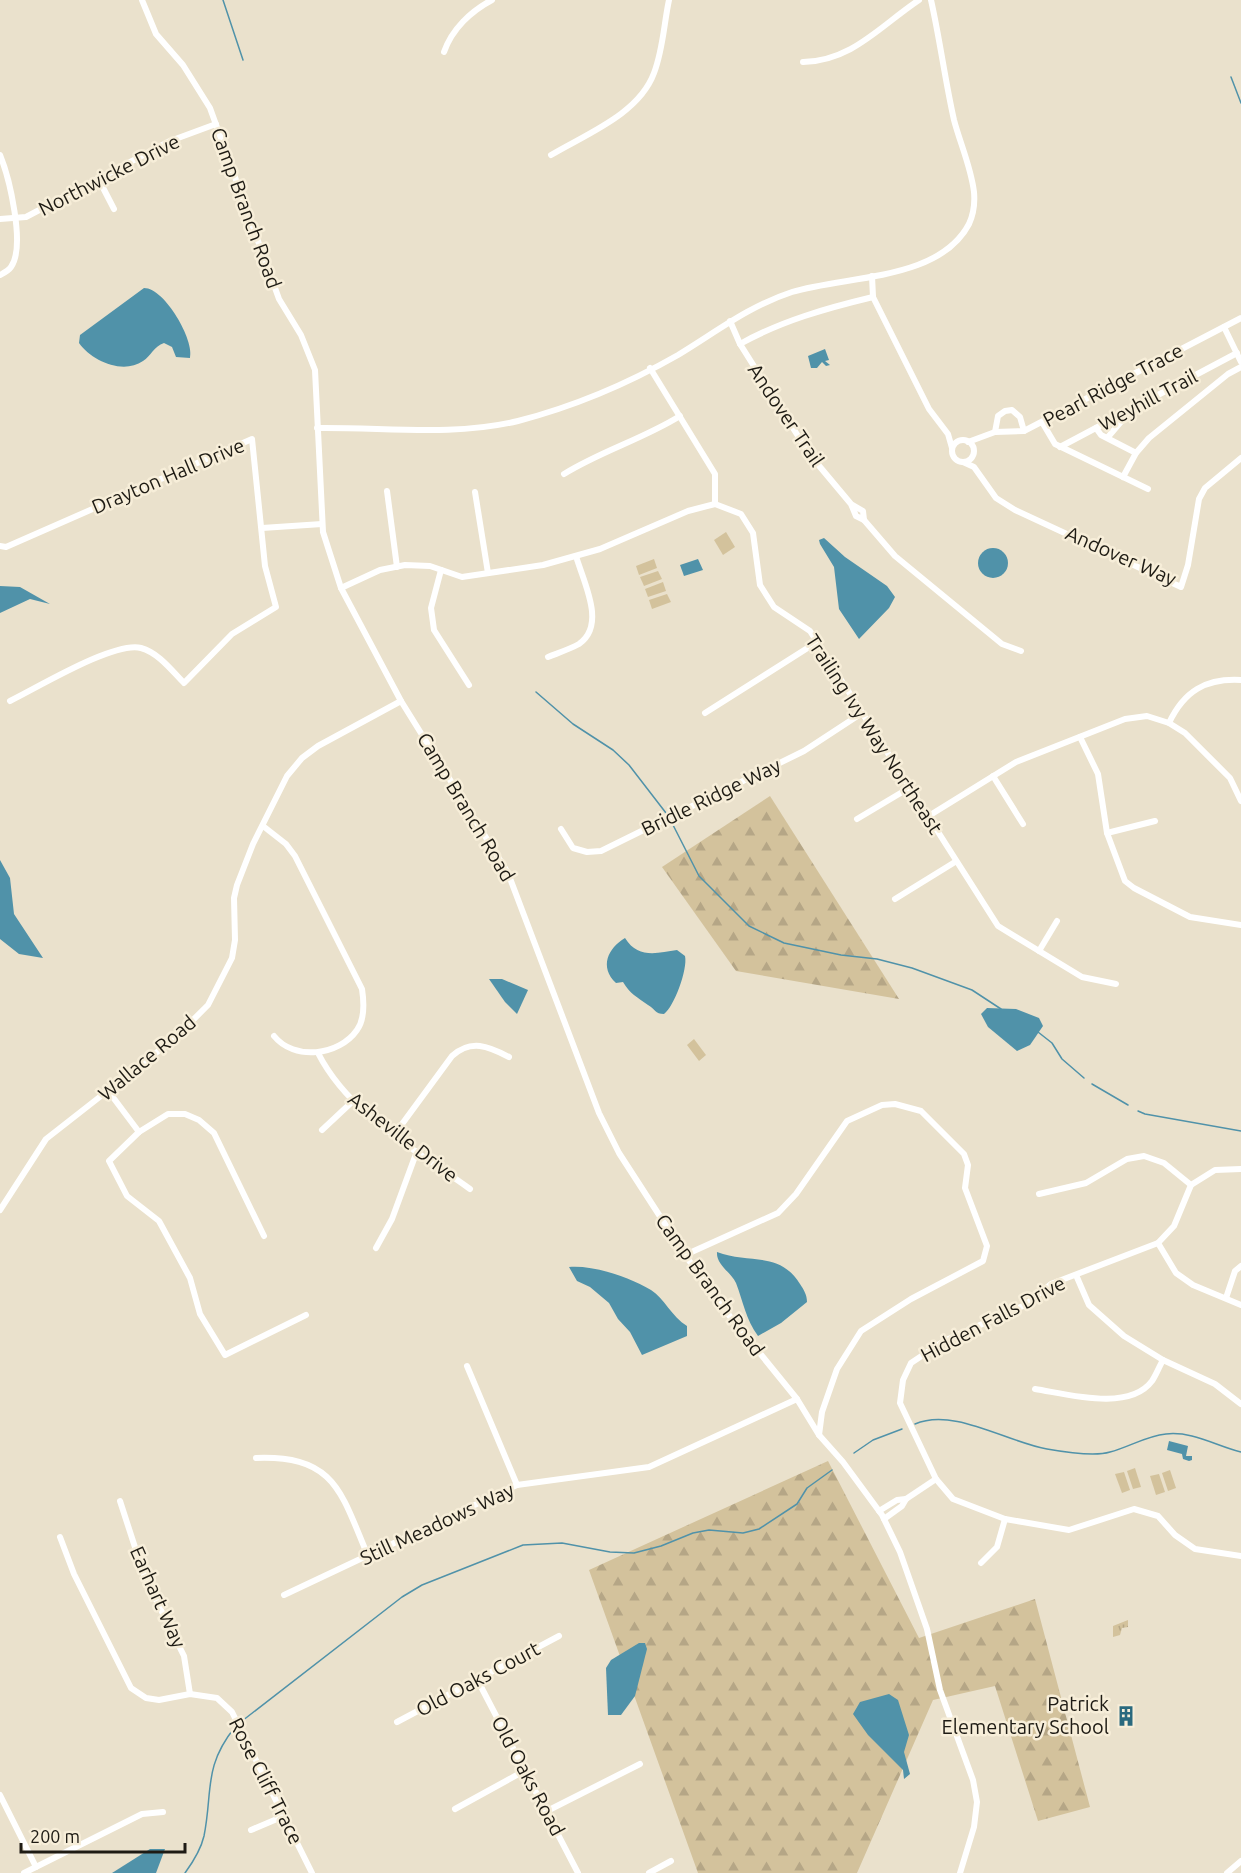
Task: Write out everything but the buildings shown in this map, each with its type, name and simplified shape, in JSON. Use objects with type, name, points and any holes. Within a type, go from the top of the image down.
[{"type":"street","name":"Camp Branch Road","points":[[142,0],[156,34],[199,88],[216,124],[279,299],[301,335],[315,370],[322,524],[333,569],[341,588],[401,701],[508,873],[609,1134],[685,1255],[728,1314],[797,1399],[819,1435],[843,1462],[884,1519],[916,1593],[927,1629],[940,1690],[974,1780],[977,1802],[974,1828],[960,1873]]},
{"type":"street","points":[[444,52],[448,40],[474,10],[492,0]]},
{"type":"street","points":[[551,154],[621,114],[643,93],[654,73],[669,0]]},
{"type":"street","points":[[803,62],[830,60],[852,50],[919,0]]},
{"type":"street","points":[[317,428],[448,432],[516,421],[568,406],[650,368],[677,355],[743,312],[791,293],[840,280],[914,267],[941,256],[958,240],[970,222],[975,205],[974,188],[954,120],[931,0]]},
{"type":"street","name":"Northwicke Drive","points":[[0,219],[26,217],[170,141],[216,124]]},
{"type":"street","points":[[0,154],[16,219],[14,261],[11,268],[0,275]]},
{"type":"street","points":[[99,180],[114,209]]},
{"type":"street","points":[[872,276],[873,297],[930,409],[948,435],[953,457],[974,467],[973,452],[965,441],[948,435]]},
{"type":"street","points":[[740,344],[764,331],[873,297]]},
{"type":"street","name":"Pearl Ridge Trace","points":[[952,448],[965,441],[995,432],[1024,431],[1241,318]]},
{"type":"street","name":"Andover Trail","points":[[730,321],[740,344],[810,455],[851,504],[856,516],[864,520],[895,556],[1002,644],[1021,651]]},
{"type":"street","name":"Weyhill Trail","points":[[1123,477],[1136,453],[1149,438],[1241,364],[1224,327]]},
{"type":"street","name":"Weyhill Trail","points":[[1060,447],[1237,353]]},
{"type":"street","points":[[341,588],[380,570],[397,567],[430,566],[462,577],[543,566],[600,549],[688,511],[715,504],[715,474],[650,368]]},
{"type":"street","points":[[995,432],[998,416],[1005,411],[1012,410],[1020,417],[1024,431]]},
{"type":"street","points":[[1108,437],[1125,417],[1127,411]]},
{"type":"street","points":[[564,474],[581,464],[652,433],[680,416]]},
{"type":"street","points":[[1042,422],[1055,444],[1148,489]]},
{"type":"street","points":[[1096,428],[1101,435],[1136,453]]},
{"type":"street","points":[[963,462],[973,452],[981,438]]},
{"type":"street","name":"Drayton Hall Drive","points":[[0,546],[6,547],[252,439],[265,566],[276,607],[232,634],[184,683],[159,658],[141,648],[119,649],[10,701]]},
{"type":"street","name":"Andover Way","points":[[974,467],[996,498],[1015,510],[1181,587],[1188,565],[1199,500],[1205,488],[1241,458]]},
{"type":"street","points":[[387,491],[397,567]]},
{"type":"street","points":[[475,492],[488,573]]},
{"type":"street","name":"Trailing Ivy Way Northeast","points":[[715,504],[741,514],[753,533],[760,585],[774,607],[810,631],[818,642],[955,862],[998,926],[1082,977],[1116,984]]},
{"type":"street","points":[[262,528],[322,524]]},
{"type":"street","points":[[548,657],[580,643],[591,629],[593,611],[576,556]]},
{"type":"street","points":[[441,570],[431,608],[434,630],[469,685]]},
{"type":"street","points":[[705,713],[818,642]]},
{"type":"street","points":[[1169,723],[1177,706],[1196,688],[1222,679],[1241,680]]},
{"type":"street","name":"Wallace Road","points":[[0,1210],[46,1139],[109,1092],[175,1038],[208,1005],[227,972],[235,940],[234,898],[253,844],[287,776],[302,758],[318,746],[401,701]]},
{"type":"street","name":"Bridle Ridge Way","points":[[561,830],[573,848],[586,852],[601,851],[804,751],[862,713]]},
{"type":"street","points":[[927,817],[1016,762],[1125,719],[1147,716],[1169,723],[1185,734],[1230,778],[1241,801]]},
{"type":"street","points":[[1080,737],[1098,774],[1107,833],[1125,881],[1190,917],[1241,925]]},
{"type":"street","points":[[993,776],[1023,824]]},
{"type":"street","points":[[857,819],[909,788]]},
{"type":"street","points":[[1107,833],[1155,821]]},
{"type":"street","points":[[263,826],[286,844],[295,856],[362,989],[363,1010],[357,1030],[343,1044],[318,1053],[279,1043],[274,1036]]},
{"type":"street","points":[[895,899],[955,862]]},
{"type":"street","points":[[1039,951],[1057,921]]},
{"type":"street","points":[[394,1135],[460,1048],[475,1044],[490,1047],[508,1057]]},
{"type":"street","name":"Asheville Drive","points":[[318,1053],[325,1067],[353,1101],[394,1135],[470,1189]]},
{"type":"street","points":[[109,1092],[140,1132]]},
{"type":"street","points":[[322,1130],[353,1101]]},
{"type":"street","points":[[685,1255],[778,1214],[796,1194],[847,1122],[882,1105],[895,1104],[921,1111],[964,1154],[968,1165],[965,1188],[987,1246],[983,1261],[911,1299],[861,1331],[837,1369],[822,1412],[819,1435]]},
{"type":"street","points":[[264,1236],[214,1133],[199,1120],[185,1114],[168,1114],[140,1132],[109,1161],[127,1196],[159,1221],[189,1278],[200,1314],[225,1354],[306,1315]]},
{"type":"street","points":[[376,1248],[392,1219],[417,1150]]},
{"type":"street","points":[[1039,1194],[1086,1184],[1128,1159],[1144,1156],[1164,1163],[1191,1185],[1215,1170],[1241,1169]]},
{"type":"street","name":"Hidden Falls Drive","points":[[1191,1185],[1174,1226],[1158,1243],[1051,1284],[1025,1305],[945,1341],[911,1363],[903,1380],[900,1403],[936,1479],[953,1499],[1005,1519],[1069,1530],[1134,1509],[1158,1516],[1175,1535],[1195,1549],[1241,1556]]},
{"type":"street","points":[[1158,1243],[1176,1273],[1192,1285],[1241,1305]]},
{"type":"street","points":[[1226,1298],[1235,1271],[1241,1266]]},
{"type":"street","points":[[1076,1275],[1089,1305],[1124,1336],[1163,1360],[1215,1384],[1241,1404]]},
{"type":"street","points":[[1035,1389],[1110,1400],[1135,1394],[1151,1382],[1163,1360]]},
{"type":"street","points":[[467,1366],[517,1485]]},
{"type":"street","name":"Still Meadows Way","points":[[284,1595],[517,1485],[649,1467],[797,1399]]},
{"type":"street","points":[[256,1458],[288,1459],[321,1470],[341,1492],[368,1556]]},
{"type":"street","points":[[884,1519],[902,1506],[906,1499],[936,1479]]},
{"type":"street","points":[[879,1511],[897,1500],[906,1499]]},
{"type":"street","name":"Earhart Way","points":[[120,1501],[145,1578],[184,1656],[190,1694]]},
{"type":"street","points":[[981,1563],[997,1546],[1005,1519]]},
{"type":"street","name":"Rose Cliff Trace","points":[[60,1537],[74,1574],[131,1688],[146,1698],[159,1700],[190,1694],[217,1698],[232,1712],[312,1873]]},
{"type":"street","name":"Old Oaks Court","points":[[397,1722],[559,1636]]},
{"type":"street","name":"Old Oaks Road","points":[[477,1679],[524,1771],[548,1811],[578,1873]]},
{"type":"street","points":[[548,1811],[640,1764]]},
{"type":"street","points":[[455,1809],[524,1771]]},
{"type":"street","points":[[0,1795],[36,1867]]},
{"type":"street","points":[[24,1873],[142,1814],[163,1812]]},
{"type":"street","points":[[251,1830],[284,1816]]},
{"type":"street","points":[[649,1873],[670,1861]]},
{"type":"street","points":[[1227,1873],[1241,1861]]},
{"type":"green space","points":[[726,532],[735,547],[723,555],[714,540]]},
{"type":"green space","points":[[654,559],[657,568],[639,575],[636,566]]},
{"type":"green space","points":[[658,571],[662,579],[644,586],[640,577]]},
{"type":"green space","points":[[663,582],[666,591],[648,597],[645,589]]},
{"type":"green space","points":[[667,594],[671,602],[652,609],[649,600]]},
{"type":"green space","points":[[770,796],[899,999],[736,971],[662,867]]},
{"type":"green space","points":[[694,1039],[706,1055],[699,1061],[687,1045]]},
{"type":"green space","points":[[828,1461],[919,1638],[1035,1599],[1090,1807],[1038,1821],[995,1686],[933,1700],[857,1873],[698,1873],[589,1570]]},
{"type":"green space","points":[[1135,1468],[1141,1487],[1133,1489],[1127,1471]]},
{"type":"green space","points":[[1170,1470],[1176,1488],[1168,1491],[1162,1473]]},
{"type":"green space","points":[[1124,1472],[1130,1490],[1122,1493],[1115,1474]]},
{"type":"green space","points":[[1159,1474],[1165,1492],[1156,1495],[1150,1476]]},
{"type":"green space","points":[[1128,1620],[1128,1627],[1122,1628],[1120,1635],[1113,1637],[1113,1626]]},
{"type":"water","points":[[144,288],[152,290],[161,297],[177,317],[188,340],[190,358],[176,357],[172,347],[164,343],[146,359],[126,367],[108,364],[85,350],[79,343],[80,335]]},
{"type":"water","points":[[825,349],[829,360],[825,361],[830,365],[826,366],[822,362],[817,368],[811,368],[808,356]]},
{"type":"water","points":[[824,538],[845,557],[887,586],[895,597],[889,608],[859,639],[839,609],[834,567],[819,540]]},
{"type":"water","points":[[993,548],[1004,552],[1008,563],[1004,574],[993,578],[982,574],[978,563],[982,552]]},
{"type":"water","points":[[698,559],[703,570],[684,576],[680,565]]},
{"type":"water","points":[[0,586],[20,587],[50,604],[30,599],[0,613]]},
{"type":"water","points":[[0,860],[10,878],[14,914],[43,958],[19,954],[0,939]]},
{"type":"water","points":[[625,938],[630,945],[642,952],[677,950],[685,956],[679,987],[672,1004],[664,1014],[657,1012],[634,995],[623,982],[616,983],[611,977],[607,964],[610,952]]},
{"type":"water","points":[[489,979],[502,979],[528,990],[517,1014],[505,1002]]},
{"type":"water","points":[[987,1008],[1016,1009],[1039,1018],[1043,1026],[1030,1045],[1017,1051],[988,1027],[981,1014]]},
{"type":"water","points":[[717,1252],[763,1260],[783,1267],[800,1284],[807,1302],[781,1323],[758,1336],[748,1317],[736,1283],[721,1265]]},
{"type":"water","points":[[569,1267],[589,1268],[611,1273],[651,1290],[687,1326],[687,1336],[642,1355],[630,1332],[618,1319],[609,1303],[590,1287],[577,1281]]},
{"type":"water","points":[[1169,1441],[1188,1446],[1186,1456],[1192,1456],[1192,1460],[1183,1459],[1182,1454],[1167,1450]]},
{"type":"water","points":[[639,1643],[645,1643],[647,1649],[635,1696],[621,1715],[608,1715],[606,1668],[611,1660]]},
{"type":"water","points":[[889,1694],[898,1700],[909,1735],[904,1752],[910,1774],[904,1779],[903,1770],[868,1735],[853,1714],[860,1702]]},
{"type":"water","points":[[150,1849],[165,1849],[156,1873],[112,1873]]},
{"type":"waterway","points":[[223,0],[243,60]]},
{"type":"waterway","points":[[1231,77],[1241,103]]},
{"type":"waterway","points":[[536,692],[573,724],[613,750],[629,765],[666,813]]},
{"type":"waterway","points":[[672,823],[699,876],[749,926],[784,943],[841,955],[877,959],[912,968],[972,990],[1001,1009]]},
{"type":"waterway","points":[[1038,1032],[1052,1043],[1062,1059],[1084,1078]]},
{"type":"waterway","points":[[1092,1084],[1128,1105]]},
{"type":"waterway","points":[[1138,1111],[1241,1131]]},
{"type":"waterway","points":[[915,1424],[930,1420],[963,1423],[1031,1445],[1079,1454],[1117,1450],[1151,1437],[1166,1434],[1195,1437],[1241,1452]]},
{"type":"waterway","points":[[854,1453],[873,1440],[902,1429]]},
{"type":"waterway","points":[[242,1721],[402,1597],[422,1585],[523,1545],[562,1543],[610,1552],[634,1553],[661,1546],[693,1533],[709,1530],[743,1533],[759,1529],[797,1504],[807,1488],[832,1470]]},
{"type":"waterway","points":[[185,1873],[201,1846],[204,1836],[211,1780],[218,1755],[235,1727]]},
{"type":"place","name":"Patrick Elementary School","points":[[1126,1716]]}]
